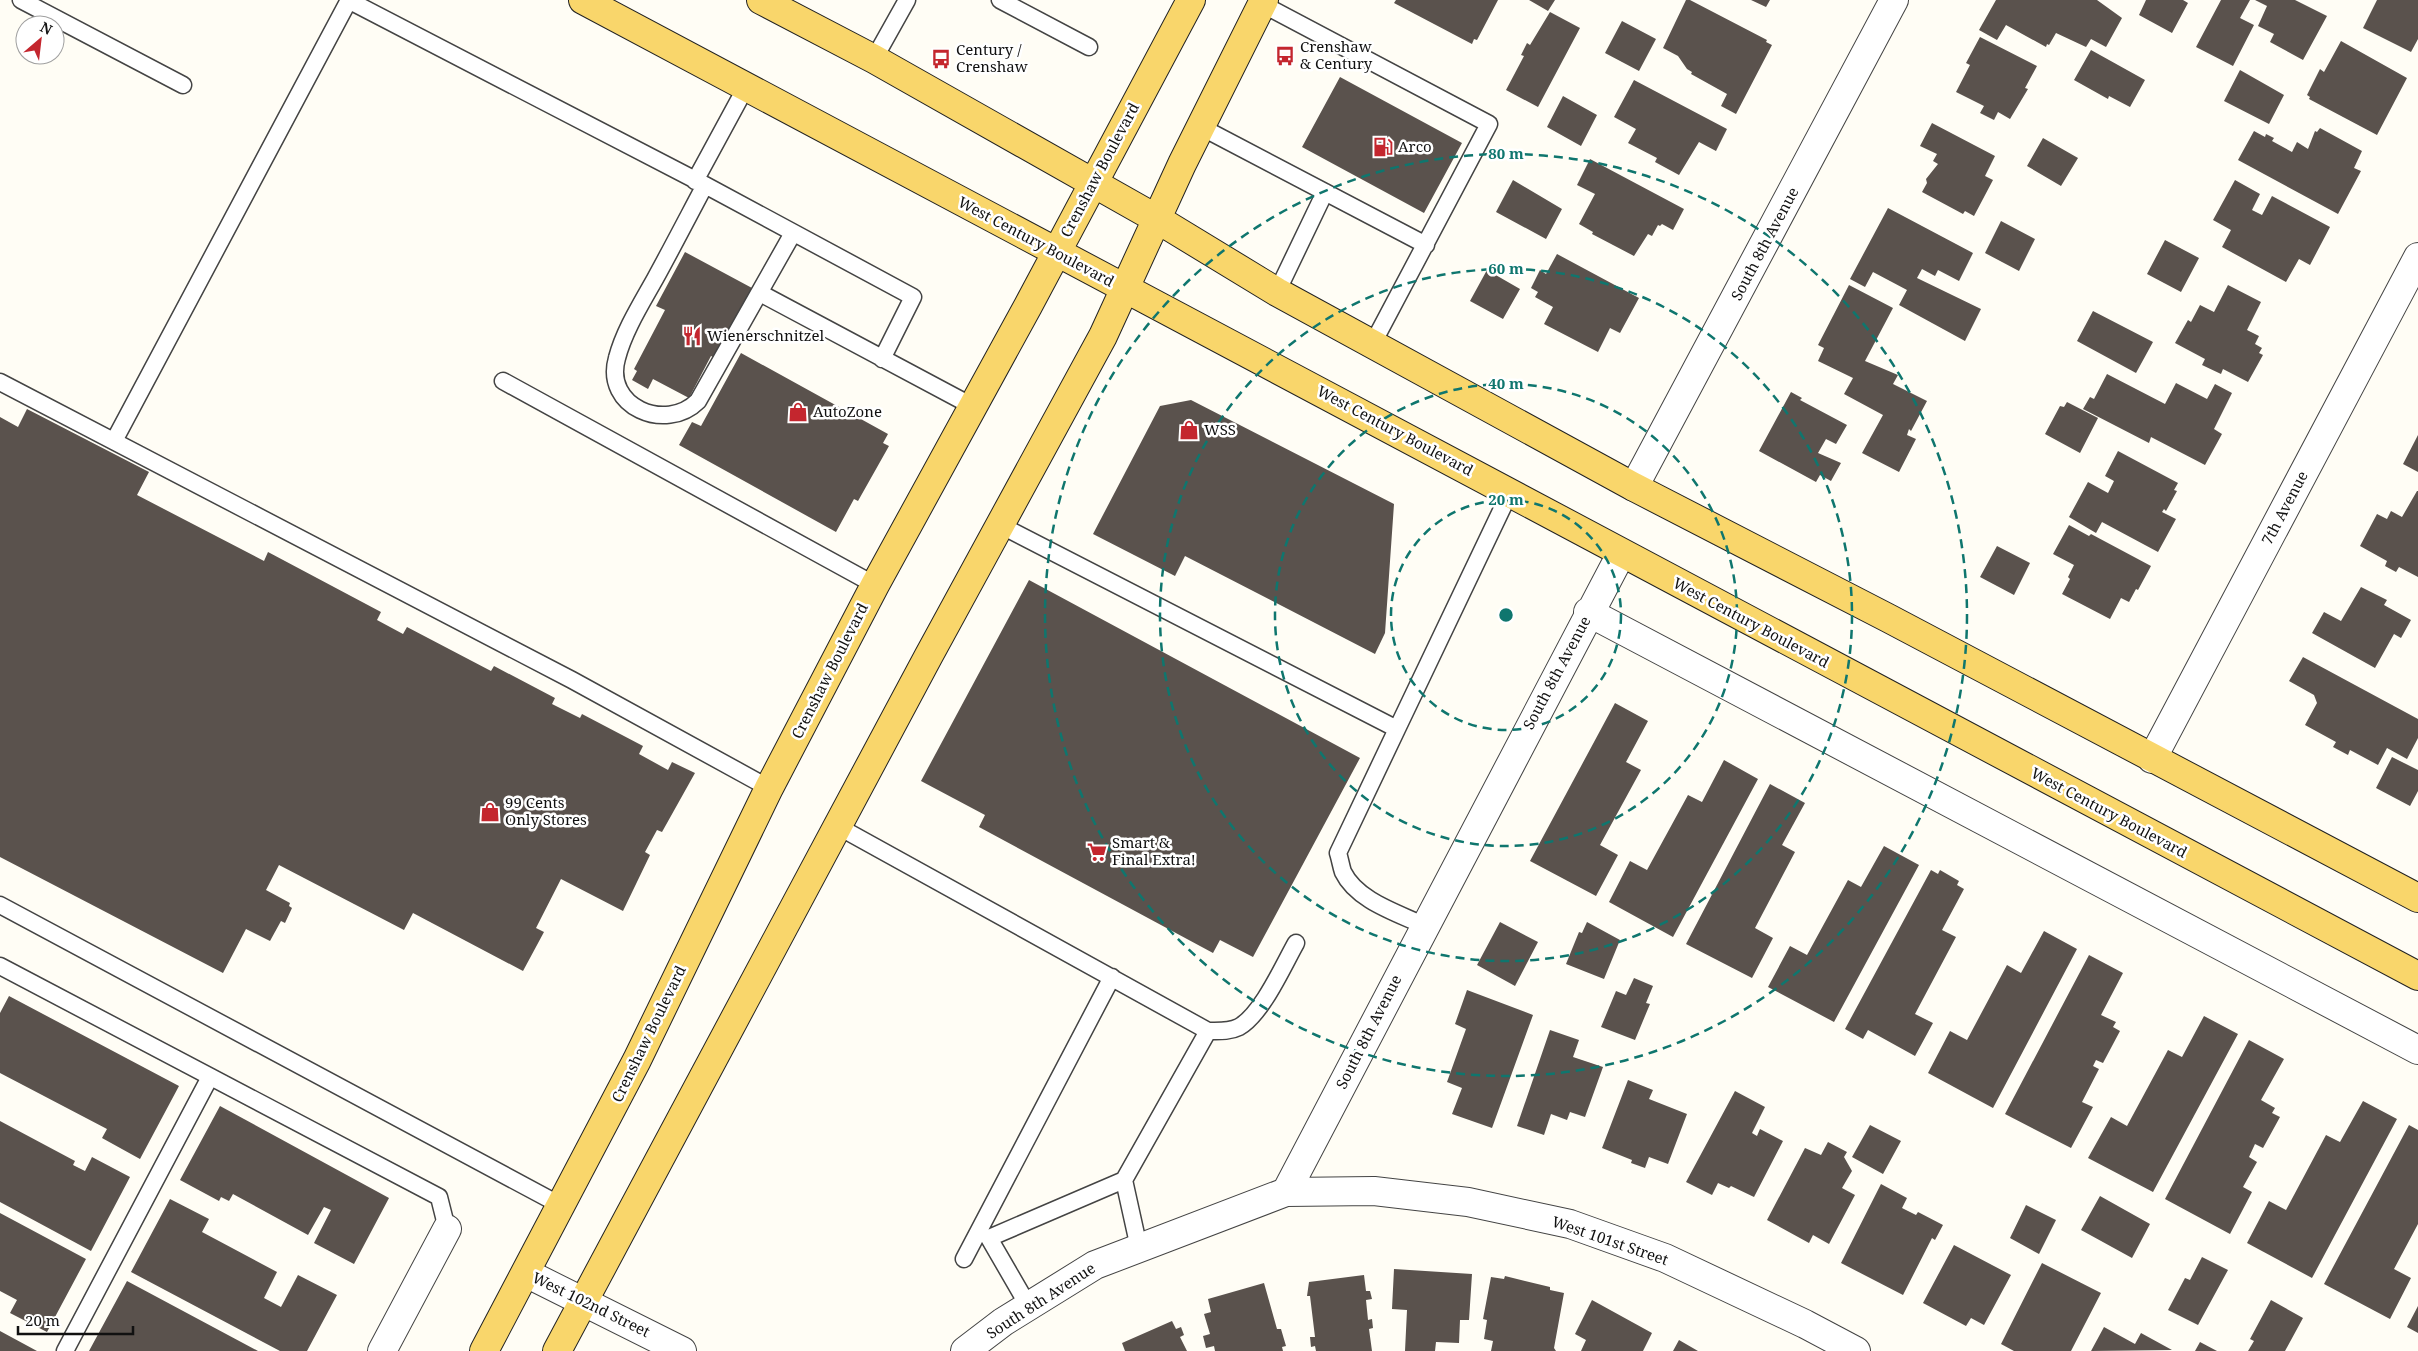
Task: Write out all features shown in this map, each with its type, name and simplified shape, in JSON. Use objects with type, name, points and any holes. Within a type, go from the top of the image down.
[{"type":"main road","name":"West Century Boulevard","points":[[582,0],[1124,290],[1510,492],[1621,554],[2418,976]]},
{"type":"main road","name":"Crenshaw Boulevard","points":[[484,1351],[562,1206],[637,1060],[769,788],[875,585],[1057,253],[1191,0]]},
{"type":"main road","points":[[770,2],[1094,183],[1277,292],[1372,345],[1634,487],[1897,623],[2418,898]]},
{"type":"main road","points":[[557,1351],[1100,342],[1200,127],[1263,2]]},
{"type":"street","name":"South 8th Avenue","points":[[1634,487],[1894,0]]},
{"type":"street","name":"7th Avenue","points":[[2152,759],[2418,256]]},
{"type":"street","name":"South 8th Avenue","points":[[965,1351],[1003,1322],[1096,1265],[1286,1192],[1588,612],[1621,554]]},
{"type":"street","points":[[1588,612],[2418,1050]]},
{"type":"street","name":"West 101st Street","points":[[1286,1192],[1374,1191],[1468,1202],[1570,1224],[1665,1258],[1805,1324],[1856,1351]]},
{"type":"street","points":[[382,1351],[447,1230]]},
{"type":"street","name":"West 102nd Street","points":[[526,1273],[682,1351]]},
{"type":"lane","points":[[20,0],[184,86]]},
{"type":"lane","points":[[114,441],[349,0],[700,183],[913,297],[882,359]]},
{"type":"lane","points":[[874,59],[907,0]]},
{"type":"lane","points":[[1000,0],[1089,47]]},
{"type":"lane","points":[[1263,2],[1489,124],[1372,345]]},
{"type":"lane","points":[[746,87],[616,359],[616,378],[621,394],[629,404],[646,412],[669,416],[690,410],[698,401],[793,233]]},
{"type":"lane","points":[[1200,127],[1426,245]]},
{"type":"lane","points":[[1277,292],[1325,192]]},
{"type":"lane","points":[[760,293],[972,406]]},
{"type":"lane","points":[[502,381],[875,585]]},
{"type":"lane","points":[[0,382],[572,680],[769,788]]},
{"type":"lane","points":[[1425,926],[1373,901],[1358,890],[1343,872],[1338,853],[1510,492]]},
{"type":"lane","points":[[1000,525],[1397,729]]},
{"type":"lane","points":[[839,827],[1208,1031],[1226,1031],[1239,1027],[1251,1017],[1265,997],[1296,943]]},
{"type":"lane","points":[[0,906],[562,1206]]},
{"type":"lane","points":[[0,966],[439,1197],[447,1230]]},
{"type":"lane","points":[[964,1259],[1112,977]]},
{"type":"lane","points":[[1028,1307],[988,1238],[1124,1180],[1208,1031]]},
{"type":"lane","points":[[65,1351],[210,1077]]},
{"type":"lane","points":[[1124,1180],[1139,1248]]},
{"type":"building","points":[[1396,0],[1498,0],[1477,40],[1474,39],[1472,44],[1394,3]]},
{"type":"building","points":[[1529,0],[1555,0],[1548,11]]},
{"type":"building","points":[[1686,0],[1690,0],[1767,40],[1766,42],[1772,45],[1736,114],[1721,106],[1727,94],[1691,74],[1692,72],[1687,69],[1678,56],[1663,48]]},
{"type":"building","points":[[1751,0],[1770,0],[1766,7]]},
{"type":"building","points":[[1996,0],[2097,0],[2122,18],[2106,47],[2091,39],[2086,47],[2056,33],[2046,47],[2006,25],[1997,40],[1979,30]]},
{"type":"building","points":[[2146,0],[2183,0],[2188,3],[2172,33],[2139,15]]},
{"type":"building","points":[[2221,0],[2250,0],[2240,18],[2254,25],[2233,66],[2196,47]]},
{"type":"building","points":[[2255,0],[2295,0],[2327,16],[2303,60],[2270,42],[2274,34],[2258,26],[2267,6]]},
{"type":"building","points":[[2377,0],[2418,0],[2418,39],[2411,52],[2363,28]]},
{"type":"building","points":[[1550,12],[1580,28],[1538,107],[1506,90],[1524,56],[1521,55],[1527,43],[1530,45]]},
{"type":"building","points":[[1622,21],[1656,39],[1639,71],[1605,53]]},
{"type":"building","points":[[1980,37],[2037,66],[2025,88],[2028,89],[2010,119],[1998,112],[1994,120],[1980,113],[1984,106],[1956,92],[1970,65],[1966,63]]},
{"type":"building","points":[[2341,41],[2407,78],[2377,135],[2309,99],[2310,97],[2307,95],[2320,69],[2324,72]]},
{"type":"building","points":[[2091,50],[2145,80],[2130,107],[2109,96],[2108,99],[2074,80]]},
{"type":"building","points":[[2240,70],[2284,95],[2269,124],[2224,101]]},
{"type":"building","points":[[1340,77],[1462,143],[1424,213],[1302,147]]},
{"type":"building","points":[[1634,80],[1727,129],[1716,151],[1699,142],[1679,175],[1655,162],[1657,158],[1628,143],[1636,129],[1614,117]]},
{"type":"building","points":[[1563,96],[1597,115],[1581,146],[1547,127]]},
{"type":"building","points":[[1932,123],[1995,156],[1985,176],[1993,180],[1974,216],[1965,211],[1963,214],[1922,192],[1927,183],[1926,179],[1938,164],[1933,161],[1937,154],[1920,146]]},
{"type":"building","points":[[2320,128],[2362,151],[2354,168],[2361,171],[2338,214],[2238,160],[2254,131],[2265,137],[2266,134],[2274,138],[2272,141],[2292,152],[2297,142],[2308,149],[2315,131],[2317,132]]},
{"type":"building","points":[[2043,138],[2078,158],[2061,186],[2027,166]]},
{"type":"building","points":[[1590,159],[1684,209],[1673,230],[1662,224],[1658,225],[1652,236],[1648,234],[1634,256],[1592,234],[1593,232],[1579,224],[1595,194],[1577,185]]},
{"type":"building","points":[[1513,180],[1562,209],[1546,239],[1496,212]]},
{"type":"building","points":[[2235,180],[2260,194],[2252,210],[2262,215],[2272,196],[2330,227],[2310,265],[2299,259],[2286,282],[2222,247],[2231,230],[2213,220]]},
{"type":"building","points":[[1888,208],[1973,253],[1959,281],[1938,270],[1935,276],[1922,269],[1917,278],[1981,309],[1965,341],[1899,305],[1907,290],[1873,272],[1865,287],[1850,279]]},
{"type":"building","points":[[2001,221],[2035,239],[2019,271],[1985,253]]},
{"type":"building","points":[[2165,240],[2199,258],[2181,292],[2147,274]]},
{"type":"building","name":"Wienerschnitzel","points":[[685,252],[752,288],[738,313],[719,360],[711,356],[689,398],[653,379],[648,389],[632,380],[637,371],[634,369],[665,310],[656,306]]},
{"type":"building","points":[[1557,254],[1639,298],[1620,333],[1610,328],[1598,352],[1544,324],[1553,307],[1535,297],[1538,292],[1531,288],[1540,270],[1546,274]]},
{"type":"building","points":[[1487,270],[1520,289],[1503,319],[1470,301]]},
{"type":"building","points":[[1849,285],[1893,308],[1865,361],[1898,375],[1893,384],[1927,401],[1911,431],[1909,429],[1907,435],[1916,439],[1899,472],[1862,453],[1883,415],[1844,394],[1853,378],[1818,361],[1824,348],[1818,345]]},
{"type":"building","points":[[2228,285],[2261,302],[2247,330],[2259,336],[2255,344],[2262,348],[2259,353],[2263,355],[2248,382],[2223,369],[2221,374],[2202,365],[2205,359],[2175,343],[2188,320],[2191,322],[2200,305],[2214,312]]},
{"type":"building","points":[[2093,311],[2153,342],[2136,373],[2077,341]]},
{"type":"building","points":[[741,353],[888,434],[883,443],[889,446],[858,501],[854,499],[836,532],[679,445],[692,422],[701,426]]},
{"type":"building","points":[[2107,374],[2165,404],[2176,383],[2207,399],[2215,384],[2232,393],[2214,429],[2222,434],[2205,465],[2151,437],[2149,443],[2083,409],[2090,397],[2094,399]]},
{"type":"building","points":[[1791,392],[1802,398],[1800,400],[1847,425],[1836,444],[1826,439],[1818,453],[1841,463],[1831,481],[1820,475],[1816,482],[1759,451]]},
{"type":"building","points":[[1191,400],[1394,504],[1385,633],[1375,654],[1185,556],[1175,576],[1093,534],[1160,406]]},
{"type":"building","points":[[2067,402],[2098,418],[2080,453],[2045,434],[2060,406],[2064,407]]},
{"type":"building","points":[[27,409],[149,472],[137,495],[264,561],[268,552],[381,612],[377,620],[403,634],[407,627],[491,671],[494,666],[555,698],[552,704],[580,718],[582,714],[643,746],[639,754],[668,770],[672,762],[695,773],[662,832],[657,830],[645,852],[650,855],[623,911],[561,879],[536,928],[544,932],[523,971],[413,913],[404,930],[279,865],[266,890],[290,903],[289,906],[292,908],[285,923],[281,921],[270,941],[246,929],[223,973],[0,857],[0,417],[18,427]]},
{"type":"building","points":[[2418,435],[2418,472],[2403,464]]},
{"type":"building","points":[[2118,451],[2178,483],[2174,490],[2177,491],[2166,511],[2164,509],[2162,512],[2176,519],[2158,552],[2102,522],[2096,533],[2069,517],[2088,482],[2108,493],[2114,481],[2105,476]]},
{"type":"building","points":[[2417,491],[2418,577],[2399,567],[2396,572],[2385,566],[2387,561],[2360,546],[2377,514],[2387,519],[2391,511],[2402,517]]},
{"type":"building","points":[[2069,525],[2089,536],[2091,534],[2151,566],[2129,602],[2121,598],[2110,619],[2062,594],[2070,579],[2068,577],[2074,565],[2053,554]]},
{"type":"building","points":[[1997,546],[2030,563],[2014,595],[1980,577]]},
{"type":"building","points":[[1029,580],[1360,758],[1253,957],[1220,940],[1213,953],[979,827],[985,815],[921,781]]},
{"type":"building","points":[[2361,587],[2387,600],[2384,605],[2411,620],[2401,638],[2394,634],[2375,668],[2312,633],[2324,612],[2341,621]]},
{"type":"building","points":[[2303,657],[2418,719],[2418,738],[2407,759],[2387,748],[2378,765],[2350,750],[2348,755],[2333,747],[2336,742],[2305,725],[2317,703],[2314,695],[2289,681]]},
{"type":"building","points":[[1615,703],[1648,721],[1626,762],[1641,770],[1600,845],[1618,855],[1596,896],[1530,861]]},
{"type":"building","points":[[2392,757],[2418,770],[2418,791],[2410,806],[2376,788]]},
{"type":"building","points":[[1724,760],[1758,779],[1673,937],[1609,902],[1630,861],[1647,870],[1688,795],[1702,802]]},
{"type":"building","points":[[1770,784],[1805,803],[1782,845],[1795,852],[1755,928],[1773,938],[1752,978],[1686,944]]},
{"type":"building","points":[[1884,846],[1919,865],[1834,1022],[1768,987],[1790,946],[1807,955],[1848,880],[1861,887]]},
{"type":"building","points":[[1931,870],[1938,874],[1940,870],[1959,881],[1957,885],[1964,889],[1942,930],[1956,937],[1915,1014],[1933,1023],[1915,1056],[1868,1030],[1863,1039],[1845,1029]]},
{"type":"building","points":[[1500,922],[1538,942],[1515,986],[1477,965]]},
{"type":"building","points":[[1587,922],[1620,940],[1604,979],[1566,964],[1579,932],[1582,933]]},
{"type":"building","points":[[2044,931],[2077,949],[1993,1108],[1928,1073],[1950,1031],[1967,1040],[2007,965],[2021,973]]},
{"type":"building","points":[[2089,955],[2123,973],[2101,1015],[2116,1022],[2113,1027],[2120,1031],[2103,1063],[2096,1060],[2093,1066],[2099,1069],[2082,1102],[2093,1107],[2071,1148],[2005,1114]]},
{"type":"building","points":[[1634,978],[1653,986],[1646,1003],[1650,1004],[1635,1040],[1601,1027],[1616,991],[1626,995]]},
{"type":"building","points":[[1467,990],[1533,1015],[1492,1128],[1452,1114],[1462,1088],[1447,1082],[1466,1029],[1455,1024]]},
{"type":"building","points":[[9,996],[179,1086],[140,1159],[102,1138],[107,1129],[0,1073],[0,1013]]},
{"type":"building","points":[[2204,1016],[2238,1034],[2153,1192],[2088,1158],[2111,1117],[2127,1126],[2168,1050],[2182,1057]]},
{"type":"building","points":[[1550,1030],[1579,1040],[1573,1057],[1603,1067],[1585,1117],[1570,1112],[1567,1120],[1551,1114],[1544,1135],[1517,1126]]},
{"type":"building","points":[[2249,1040],[2284,1059],[2261,1100],[2275,1108],[2272,1113],[2280,1117],[2263,1148],[2255,1144],[2249,1157],[2257,1162],[2243,1187],[2252,1192],[2230,1234],[2165,1199]]},
{"type":"building","points":[[1628,1080],[1653,1090],[1649,1099],[1687,1114],[1668,1164],[1649,1157],[1645,1168],[1631,1163],[1632,1160],[1602,1148]]},
{"type":"building","points":[[1735,1091],[1765,1107],[1752,1133],[1757,1136],[1760,1129],[1783,1141],[1754,1197],[1731,1186],[1729,1188],[1718,1183],[1712,1195],[1686,1182]]},
{"type":"building","points":[[2363,1101],[2397,1119],[2312,1278],[2247,1243],[2269,1201],[2286,1210],[2326,1135],[2340,1142]]},
{"type":"building","points":[[220,1106],[389,1198],[354,1264],[314,1243],[331,1210],[324,1207],[308,1235],[233,1194],[229,1201],[221,1197],[219,1201],[180,1180]]},
{"type":"building","points":[[0,1121],[75,1161],[73,1165],[85,1171],[92,1157],[130,1177],[91,1251],[0,1202]]},
{"type":"building","points":[[1870,1125],[1901,1141],[1883,1174],[1852,1157]]},
{"type":"building","points":[[2409,1125],[2418,1130],[2418,1224],[2394,1269],[2411,1278],[2390,1319],[2324,1284]]},
{"type":"building","points":[[1828,1142],[1847,1152],[1844,1157],[1852,1171],[1842,1188],[1855,1195],[1829,1244],[1813,1235],[1809,1243],[1767,1220],[1805,1148],[1821,1155]]},
{"type":"building","points":[[1881,1184],[1907,1198],[1902,1208],[1916,1215],[1918,1212],[1943,1225],[1935,1240],[1932,1238],[1903,1295],[1841,1263]]},
{"type":"building","points":[[2100,1196],[2150,1224],[2132,1258],[2081,1230]]},
{"type":"building","points":[[170,1199],[209,1219],[202,1232],[277,1272],[264,1298],[281,1307],[298,1275],[337,1295],[307,1351],[280,1351],[131,1272]]},
{"type":"building","points":[[2026,1205],[2056,1220],[2039,1254],[2010,1238]]},
{"type":"building","points":[[0,1213],[86,1259],[47,1332],[10,1313],[17,1300],[0,1291]]},
{"type":"building","points":[[1954,1245],[2011,1275],[1984,1325],[1971,1318],[1966,1326],[1923,1303]]},
{"type":"building","points":[[2202,1257],[2228,1270],[2198,1325],[2168,1310],[2185,1278],[2190,1280]]},
{"type":"building","points":[[2042,1263],[2101,1293],[2071,1351],[2014,1351],[2001,1344]]},
{"type":"building","points":[[1394,1269],[1472,1274],[1469,1320],[1460,1320],[1459,1343],[1436,1342],[1435,1351],[1405,1351],[1407,1310],[1392,1309]]},
{"type":"building","points":[[1364,1275],[1366,1291],[1370,1291],[1372,1299],[1366,1300],[1368,1320],[1372,1319],[1373,1328],[1369,1329],[1372,1351],[1316,1351],[1315,1346],[1311,1347],[1310,1337],[1315,1337],[1310,1296],[1307,1296],[1309,1282]]},
{"type":"building","points":[[1505,1276],[1550,1287],[1550,1290],[1564,1293],[1554,1348],[1556,1351],[1491,1351],[1493,1341],[1484,1339],[1487,1320],[1483,1319],[1491,1277],[1504,1279]]},
{"type":"building","points":[[127,1281],[258,1351],[89,1351]]},
{"type":"building","points":[[1264,1283],[1277,1329],[1281,1329],[1286,1346],[1282,1347],[1283,1351],[1215,1351],[1214,1346],[1206,1348],[1203,1336],[1210,1334],[1204,1314],[1211,1312],[1208,1299]]},
{"type":"building","points":[[1592,1300],[1652,1333],[1643,1351],[1581,1351],[1586,1340],[1575,1334]]},
{"type":"building","points":[[2271,1300],[2303,1318],[2285,1351],[2248,1351],[2254,1341],[2250,1339]]},
{"type":"building","points":[[2418,1306],[2418,1333],[2407,1327]]},
{"type":"building","points":[[1172,1321],[1176,1329],[1181,1327],[1184,1335],[1180,1337],[1187,1351],[1125,1351],[1122,1343]]},
{"type":"building","points":[[2104,1327],[2135,1344],[2141,1333],[2172,1350],[2091,1351]]},
{"type":"building","points":[[0,1331],[37,1351],[0,1351]]},
{"type":"building","points":[[1679,1340],[1698,1351],[1673,1351]]},
{"type":"building","points":[[2200,1342],[2217,1351],[2195,1351]]},
{"type":"place","name":"Crenshaw & Century","points":[[1285,56]]},
{"type":"place","name":"Century / Crenshaw","points":[[941,59]]},
{"type":"place","name":"Arco","points":[[1383,147]]},
{"type":"place","name":"Wienerschnitzel","points":[[692,336]]},
{"type":"place","name":"AutoZone","points":[[798,412]]},
{"type":"place","name":"WSS","points":[[1189,430]]},
{"type":"place","name":"99 Cents Only Stores","points":[[490,812]]},
{"type":"place","name":"Smart & Final Extra!","points":[[1097,852]]}]
